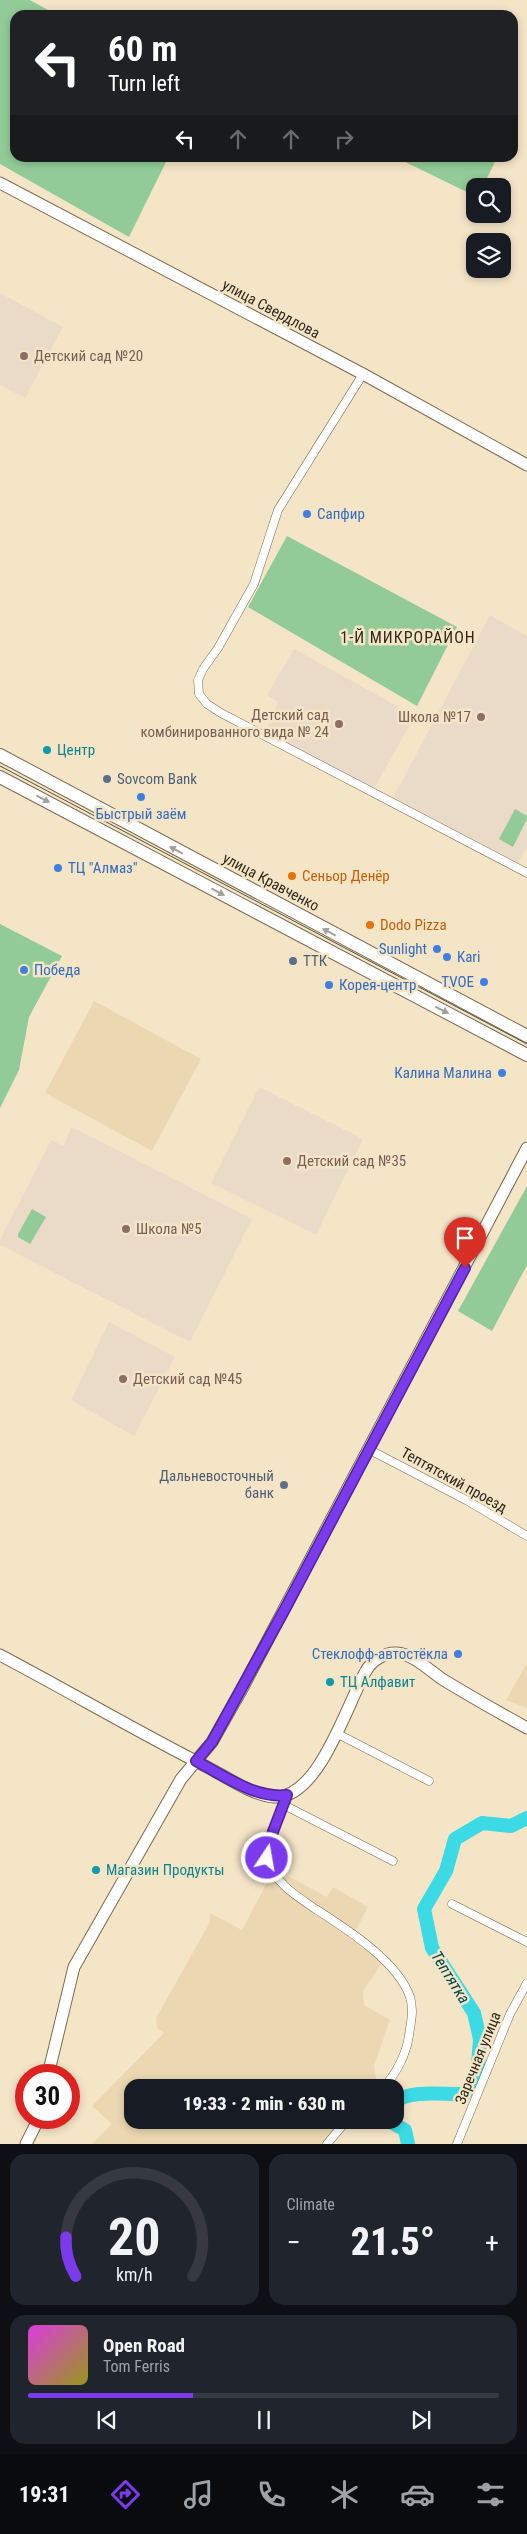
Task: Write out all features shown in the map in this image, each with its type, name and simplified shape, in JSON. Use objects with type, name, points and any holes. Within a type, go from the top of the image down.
[{"type":"main road","name":"улица Свердлова","points":[[0,183],[363,374],[527,465]]},
{"type":"main road","name":"улица Кравченко","points":[[0,756],[527,1036]]},
{"type":"main road","points":[[0,776],[527,1055]]},
{"type":"main road","points":[[51,2064],[74,1967],[181,1779],[212,1742],[221,1726],[285,1609],[527,1148]]},
{"type":"main road","points":[[0,1655],[257,1792],[286,1800],[309,1778],[338,1734],[366,1670],[377,1660],[389,1653],[407,1656],[499,1713],[527,1728]]},
{"type":"main road","points":[[26,2144],[33,2129]]},
{"type":"street","points":[[363,374],[278,510],[254,584],[218,648],[203,669],[198,680],[199,694],[207,704],[222,713],[527,873]]},
{"type":"street","points":[[195,880],[204,864]]},
{"type":"street","points":[[242,905],[250,890]]},
{"type":"street","points":[[290,930],[298,915]]},
{"type":"street","points":[[340,956],[347,942]]},
{"type":"street","points":[[388,982],[395,967]]},
{"type":"street","points":[[420,998],[428,984]]},
{"type":"street","points":[[476,1027],[484,1013]]},
{"type":"street","name":"Тептятский проезд","points":[[368,1449],[468,1501],[527,1536]]},
{"type":"street","points":[[338,1734],[429,1781]]},
{"type":"street","points":[[390,2079],[408,2046],[412,2013],[410,1996],[388,1964],[342,1926],[291,1892],[274,1874],[267,1858],[269,1842],[286,1800],[393,1861]]},
{"type":"street","points":[[452,1904],[527,1942]]},
{"type":"street","name":"Заречная улица","points":[[457,2144],[510,2014],[527,1983]]},
{"type":"street","points":[[327,2144],[340,2129]]},
{"type":"shaded area","name":"Детский сад №20","points":[[0,293],[63,327],[25,398],[0,385]]},
{"type":"shaded area","name":"Школа №17","points":[[490,615],[527,636],[527,848],[517,864],[393,798]]},
{"type":"shaded area","name":"Детский сад комбинированного вида № 24","points":[[294,649],[415,716],[374,788],[265,733],[278,702],[267,695]]},
{"type":"shaded area","points":[[94,1001],[201,1059],[152,1151],[45,1093]]},
{"type":"shaded area","name":"Детский сад №35","points":[[259,1087],[363,1139],[316,1235],[211,1183]]},
{"type":"shaded area","name":"Школа №5","points":[[72,1127],[252,1219],[190,1342],[0,1245],[0,1240],[51,1140],[63,1146]]},
{"type":"shaded area","name":"Детский сад №45","points":[[109,1322],[175,1357],[134,1436],[71,1400]]},
{"type":"shaded area","points":[[527,1663],[527,1708],[506,1700]]},
{"type":"shaded area","points":[[290,1877],[327,1897],[333,1887],[368,1907],[356,1930],[382,1963],[363,1991],[364,2005],[390,2020],[374,2066],[376,2079],[124,2079],[124,2129],[335,2129],[323,2144],[92,2144],[112,2124],[92,2106],[164,2033],[157,2028],[156,2018],[210,1922],[210,1913],[242,1930],[269,1879]]},
{"type":"green space","points":[[0,0],[30,0],[48,10],[10,10],[10,162],[166,162],[129,237],[0,164]]},
{"type":"green space","points":[[405,162],[495,162],[487,178],[466,178],[466,192]]},
{"type":"green space","points":[[287,536],[457,627],[417,706],[248,607]]},
{"type":"green space","points":[[515,809],[527,816],[527,819],[513,847],[499,839]]},
{"type":"green space","points":[[0,924],[62,956],[29,1017],[19,1070],[0,1108]]},
{"type":"green space","points":[[527,1186],[527,1265],[492,1331],[458,1311]]},
{"type":"green space","points":[[32,1209],[46,1217],[30,1244],[18,1237],[18,1234]]},
{"type":"waterway","name":"Тептятка","points":[[404,2097],[419,2094],[464,2094],[477,2078],[480,2039],[474,2013],[432,1948],[424,1909],[446,1871],[455,1839],[482,1823],[511,1826],[527,1818]]},
{"type":"waterway","name":"Тептятка","points":[[403,2129],[408,2144]]},
{"type":"tram line","points":[[0,766],[527,1044]]},
{"type":"place","name":"Детский сад №20","points":[[24,356]]},
{"type":"place","name":"Сапфир","points":[[307,514]]},
{"type":"place","name":"Школа №17","points":[[481,717]]},
{"type":"place","name":"Детский сад комбинированного вида № 24","points":[[339,724]]},
{"type":"place","name":"Центр","points":[[47,750]]},
{"type":"place","name":"Sovcom Bank","points":[[107,779]]},
{"type":"place","name":"Быстрый заём","points":[[141,797]]},
{"type":"place","name":"ТЦ \"Алмаз\"","points":[[58,868]]},
{"type":"place","name":"Сеньор Денёр","points":[[292,876]]},
{"type":"place","name":"Dodo Pizza","points":[[370,925]]},
{"type":"place","name":"Sunlight","points":[[437,949]]},
{"type":"place","name":"Kari","points":[[447,957]]},
{"type":"place","name":"ТТК","points":[[293,961]]},
{"type":"place","name":"Победа","points":[[24,970]]},
{"type":"place","name":"TVOE","points":[[484,982]]},
{"type":"place","name":"Корея-центр","points":[[329,985]]},
{"type":"place","name":"Калина Малина","points":[[502,1073]]},
{"type":"place","name":"Детский сад №35","points":[[287,1161]]},
{"type":"place","name":"Школа №5","points":[[126,1229]]},
{"type":"place","name":"Детский сад №45","points":[[123,1379]]},
{"type":"place","name":"Дальневосточный банк","points":[[284,1485]]},
{"type":"place","name":"Стеклофф-автостёкла","points":[[458,1654]]},
{"type":"place","name":"ТЦ Алфавит","points":[[330,1682]]},
{"type":"place","name":"Магазин Продукты","points":[[96,1870]]},
{"type":"district","name":"1-Й МИКРОРАЙОН","points":[[408,637]]},
{"type":"route","points":[[267,1858],[269,1842],[287,1795],[274,1797],[257,1792],[196,1761],[212,1742],[285,1609],[325,1530],[465,1268]]}]
